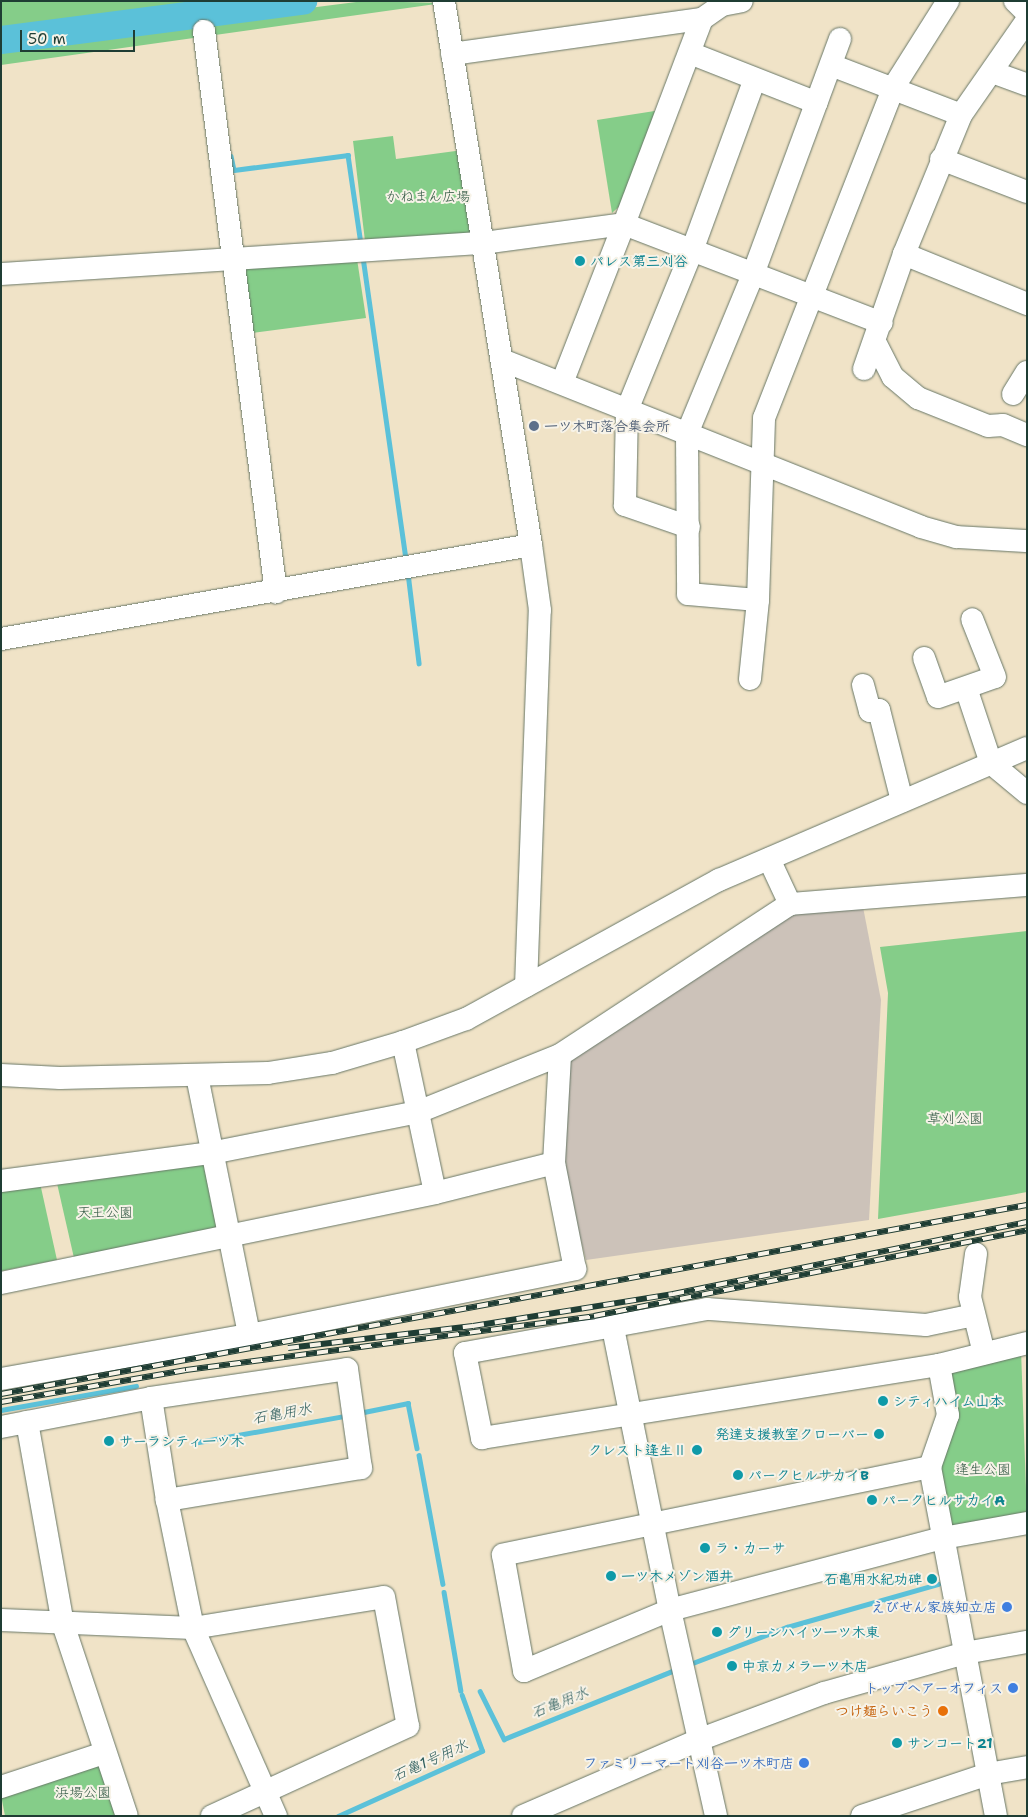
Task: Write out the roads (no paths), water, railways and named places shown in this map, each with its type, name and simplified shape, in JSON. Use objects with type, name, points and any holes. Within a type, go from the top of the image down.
[{"type":"street","points":[[444,1],[484,243],[540,610],[526,986]]},
{"type":"street","points":[[452,54],[702,19],[722,5],[742,1]]},
{"type":"street","points":[[750,679],[758,600],[764,418],[893,88],[948,1]]},
{"type":"street","points":[[1015,1],[1027,13]]},
{"type":"street","points":[[562,383],[702,19]]},
{"type":"street","points":[[864,368],[879,333],[904,254],[941,159],[961,115],[1027,20]]},
{"type":"street","points":[[204,31],[276,592]]},
{"type":"street","points":[[758,600],[688,594],[688,434],[754,272],[840,39]]},
{"type":"street","points":[[690,53],[754,81],[816,103]]},
{"type":"street","points":[[831,65],[961,115]]},
{"type":"street","points":[[992,72],[1027,85]]},
{"type":"street","points":[[689,527],[625,505],[627,410],[693,248],[754,81]]},
{"type":"street","points":[[941,159],[1027,192]]},
{"type":"street","points":[[1,274],[233,257],[484,243],[624,224],[693,248],[812,296],[879,333],[893,377],[918,398],[988,426],[1003,425],[1027,435]]},
{"type":"street","points":[[904,254],[1027,304]]},
{"type":"street","points":[[502,360],[921,527],[957,537],[1027,541]]},
{"type":"street","points":[[1013,394],[1027,372]]},
{"type":"street","points":[[1,639],[276,592],[530,545]]},
{"type":"street","points":[[924,658],[938,697],[995,677],[972,619]]},
{"type":"street","points":[[863,685],[870,711],[879,710],[902,801]]},
{"type":"street","points":[[966,688],[991,763],[1027,793]]},
{"type":"street","points":[[1,1075],[60,1078],[268,1073],[323,1064],[403,1042],[466,1018],[643,920],[769,859],[1027,748]]},
{"type":"street","points":[[769,859],[790,904]]},
{"type":"street","points":[[1,1181],[210,1153],[418,1112],[560,1055],[790,904],[1027,885]]},
{"type":"street","points":[[403,1042],[435,1193]]},
{"type":"street","points":[[1,1379],[249,1335],[574,1269],[554,1163],[560,1055]]},
{"type":"street","points":[[197,1076],[210,1153],[230,1237],[249,1335]]},
{"type":"street","points":[[1,1283],[435,1193],[554,1163]]},
{"type":"street","points":[[976,1254],[970,1297],[984,1353]]},
{"type":"street","points":[[974,1314],[926,1325],[707,1309],[613,1328],[465,1352],[482,1438],[939,1365],[1027,1344]]},
{"type":"street","points":[[613,1328],[670,1610],[701,1739],[716,1816]]},
{"type":"street","points":[[939,1365],[948,1415],[930,1467],[996,1816]]},
{"type":"street","points":[[1,1427],[151,1398],[347,1369],[362,1468],[166,1500]]},
{"type":"street","points":[[151,1398],[166,1500],[193,1628],[276,1816]]},
{"type":"street","points":[[27,1422],[63,1624],[104,1753],[127,1816]]},
{"type":"street","points":[[930,1467],[653,1522],[503,1555],[524,1671],[670,1610],[943,1538],[1027,1523]]},
{"type":"street","points":[[1,1620],[193,1628],[384,1597],[408,1726],[212,1816]]},
{"type":"street","points":[[523,1816],[701,1739],[824,1693],[965,1653],[1027,1642]]},
{"type":"street","points":[[1,1787],[104,1753]]},
{"type":"street","points":[[862,1816],[988,1774],[1027,1767]]},
{"type":"waterway","points":[[1,40],[303,1]]},
{"type":"waterway","points":[[209,14],[211,27]]},
{"type":"waterway","points":[[231,156],[234,170],[348,155],[361,244]]},
{"type":"waterway","points":[[363,257],[406,561]]},
{"type":"waterway","points":[[408,573],[419,663]]},
{"type":"waterway","name":"石亀用水","points":[[1,1410],[136,1386]]},
{"type":"waterway","name":"石亀用水","points":[[359,1413],[408,1403],[417,1448]]},
{"type":"waterway","name":"石亀用水","points":[[193,1443],[345,1416]]},
{"type":"waterway","name":"石亀用水","points":[[419,1455],[443,1584]]},
{"type":"waterway","name":"石亀用水","points":[[690,1664],[787,1627],[938,1584]]},
{"type":"waterway","name":"石亀用水","points":[[444,1592],[461,1691]]},
{"type":"waterway","name":"石亀用水","points":[[480,1691],[504,1739],[675,1670]]},
{"type":"waterway","name":"石亀1号用水","points":[[338,1816],[482,1751],[462,1696]]},
{"type":"railway","points":[[1,1394],[1027,1205]]},
{"type":"railway","points":[[288,1348],[473,1326],[673,1294],[1027,1222]]},
{"type":"railway","points":[[1,1402],[186,1370],[594,1316],[1027,1230]]},
{"type":"place","name":"パレス第三刈谷","points":[[580,261]]},
{"type":"place","name":"一ツ木町落合集会所","points":[[534,426]]},
{"type":"place","name":"シティハイム山本","points":[[883,1401]]},
{"type":"place","name":"発達支援教室クローバー","points":[[879,1434]]},
{"type":"place","name":"サーラシティ一ツ木","points":[[109,1441]]},
{"type":"place","name":"クレスト逢生Ⅱ","points":[[697,1450]]},
{"type":"place","name":"パークヒルサカイB","points":[[738,1475]]},
{"type":"place","name":"パークヒルサカイA","points":[[872,1500]]},
{"type":"place","name":"ラ・カーサ","points":[[705,1548]]},
{"type":"place","name":"一ツ木メゾン酒井","points":[[611,1576]]},
{"type":"place","name":"石亀用水紀功碑","points":[[932,1579]]},
{"type":"place","name":"えびせん家族知立店","points":[[1007,1607]]},
{"type":"place","name":"グリーンハイツ一ツ木東","points":[[717,1632]]},
{"type":"place","name":"中京カメラ一ツ木店","points":[[732,1666]]},
{"type":"place","name":"トップヘアーオフィス","points":[[1013,1688]]},
{"type":"place","name":"つけ麺らいこう","points":[[943,1711]]},
{"type":"place","name":"サンコート21","points":[[897,1743]]},
{"type":"place","name":"ファミリーマート刈谷一ツ木町店","points":[[804,1763]]},
{"type":"park label","name":"かねまん広場","points":[[428,196]]},
{"type":"park label","name":"草刈公園","points":[[955,1118]]},
{"type":"park label","name":"天王公園","points":[[105,1212]]},
{"type":"park label","name":"逢生公園","points":[[983,1469]]},
{"type":"park label","name":"浜場公園","points":[[83,1792]]}]
